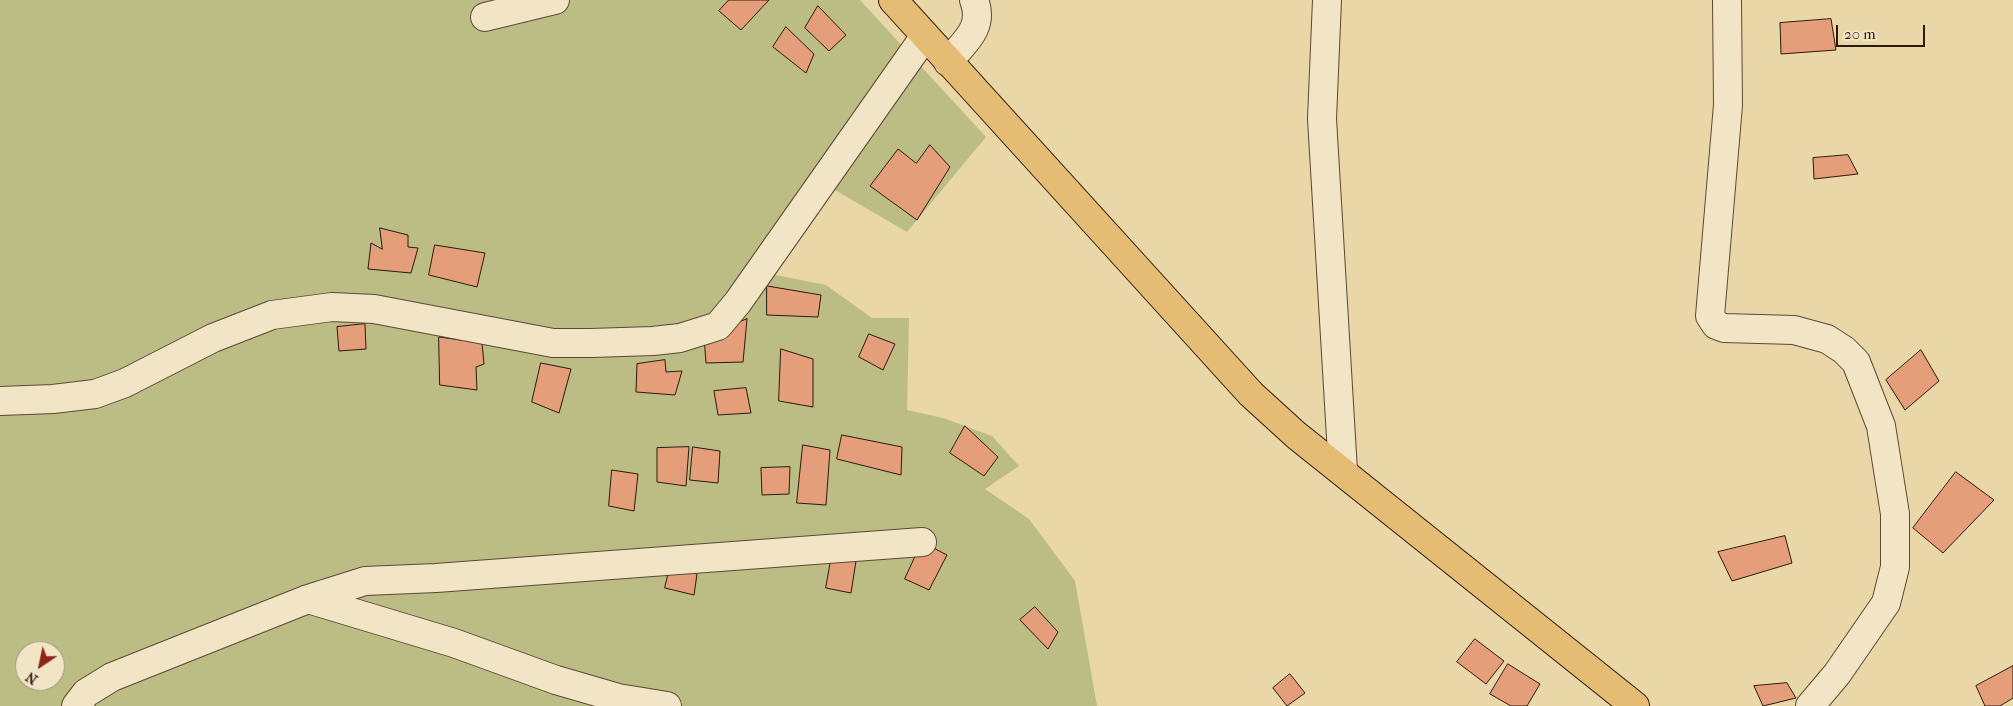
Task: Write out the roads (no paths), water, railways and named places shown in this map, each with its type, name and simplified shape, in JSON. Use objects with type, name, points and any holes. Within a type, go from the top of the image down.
[{"type":"main road","points":[[893,0],[1251,394],[1296,435],[1635,706]]},
{"type":"street","points":[[485,17],[555,0]]},
{"type":"street","points":[[948,62],[976,28],[978,18],[974,0]]},
{"type":"street","points":[[1327,0],[1322,119],[1343,472]]},
{"type":"street","points":[[1727,0],[1728,105],[1710,316],[1716,325],[1724,328],[1794,330],[1827,339],[1844,350],[1856,362],[1881,426],[1895,514],[1895,567],[1886,603],[1837,674],[1810,706]]},
{"type":"street","points":[[0,400],[54,399],[95,394],[125,383],[213,338],[272,315],[332,307],[374,309],[553,343],[652,341],[680,338],[718,326],[738,302],[924,36]]},
{"type":"street","points":[[76,706],[86,692],[112,676],[308,599],[365,581],[436,578],[922,542]]},
{"type":"street","points":[[308,599],[454,643],[565,682],[618,698],[667,706]]}]
